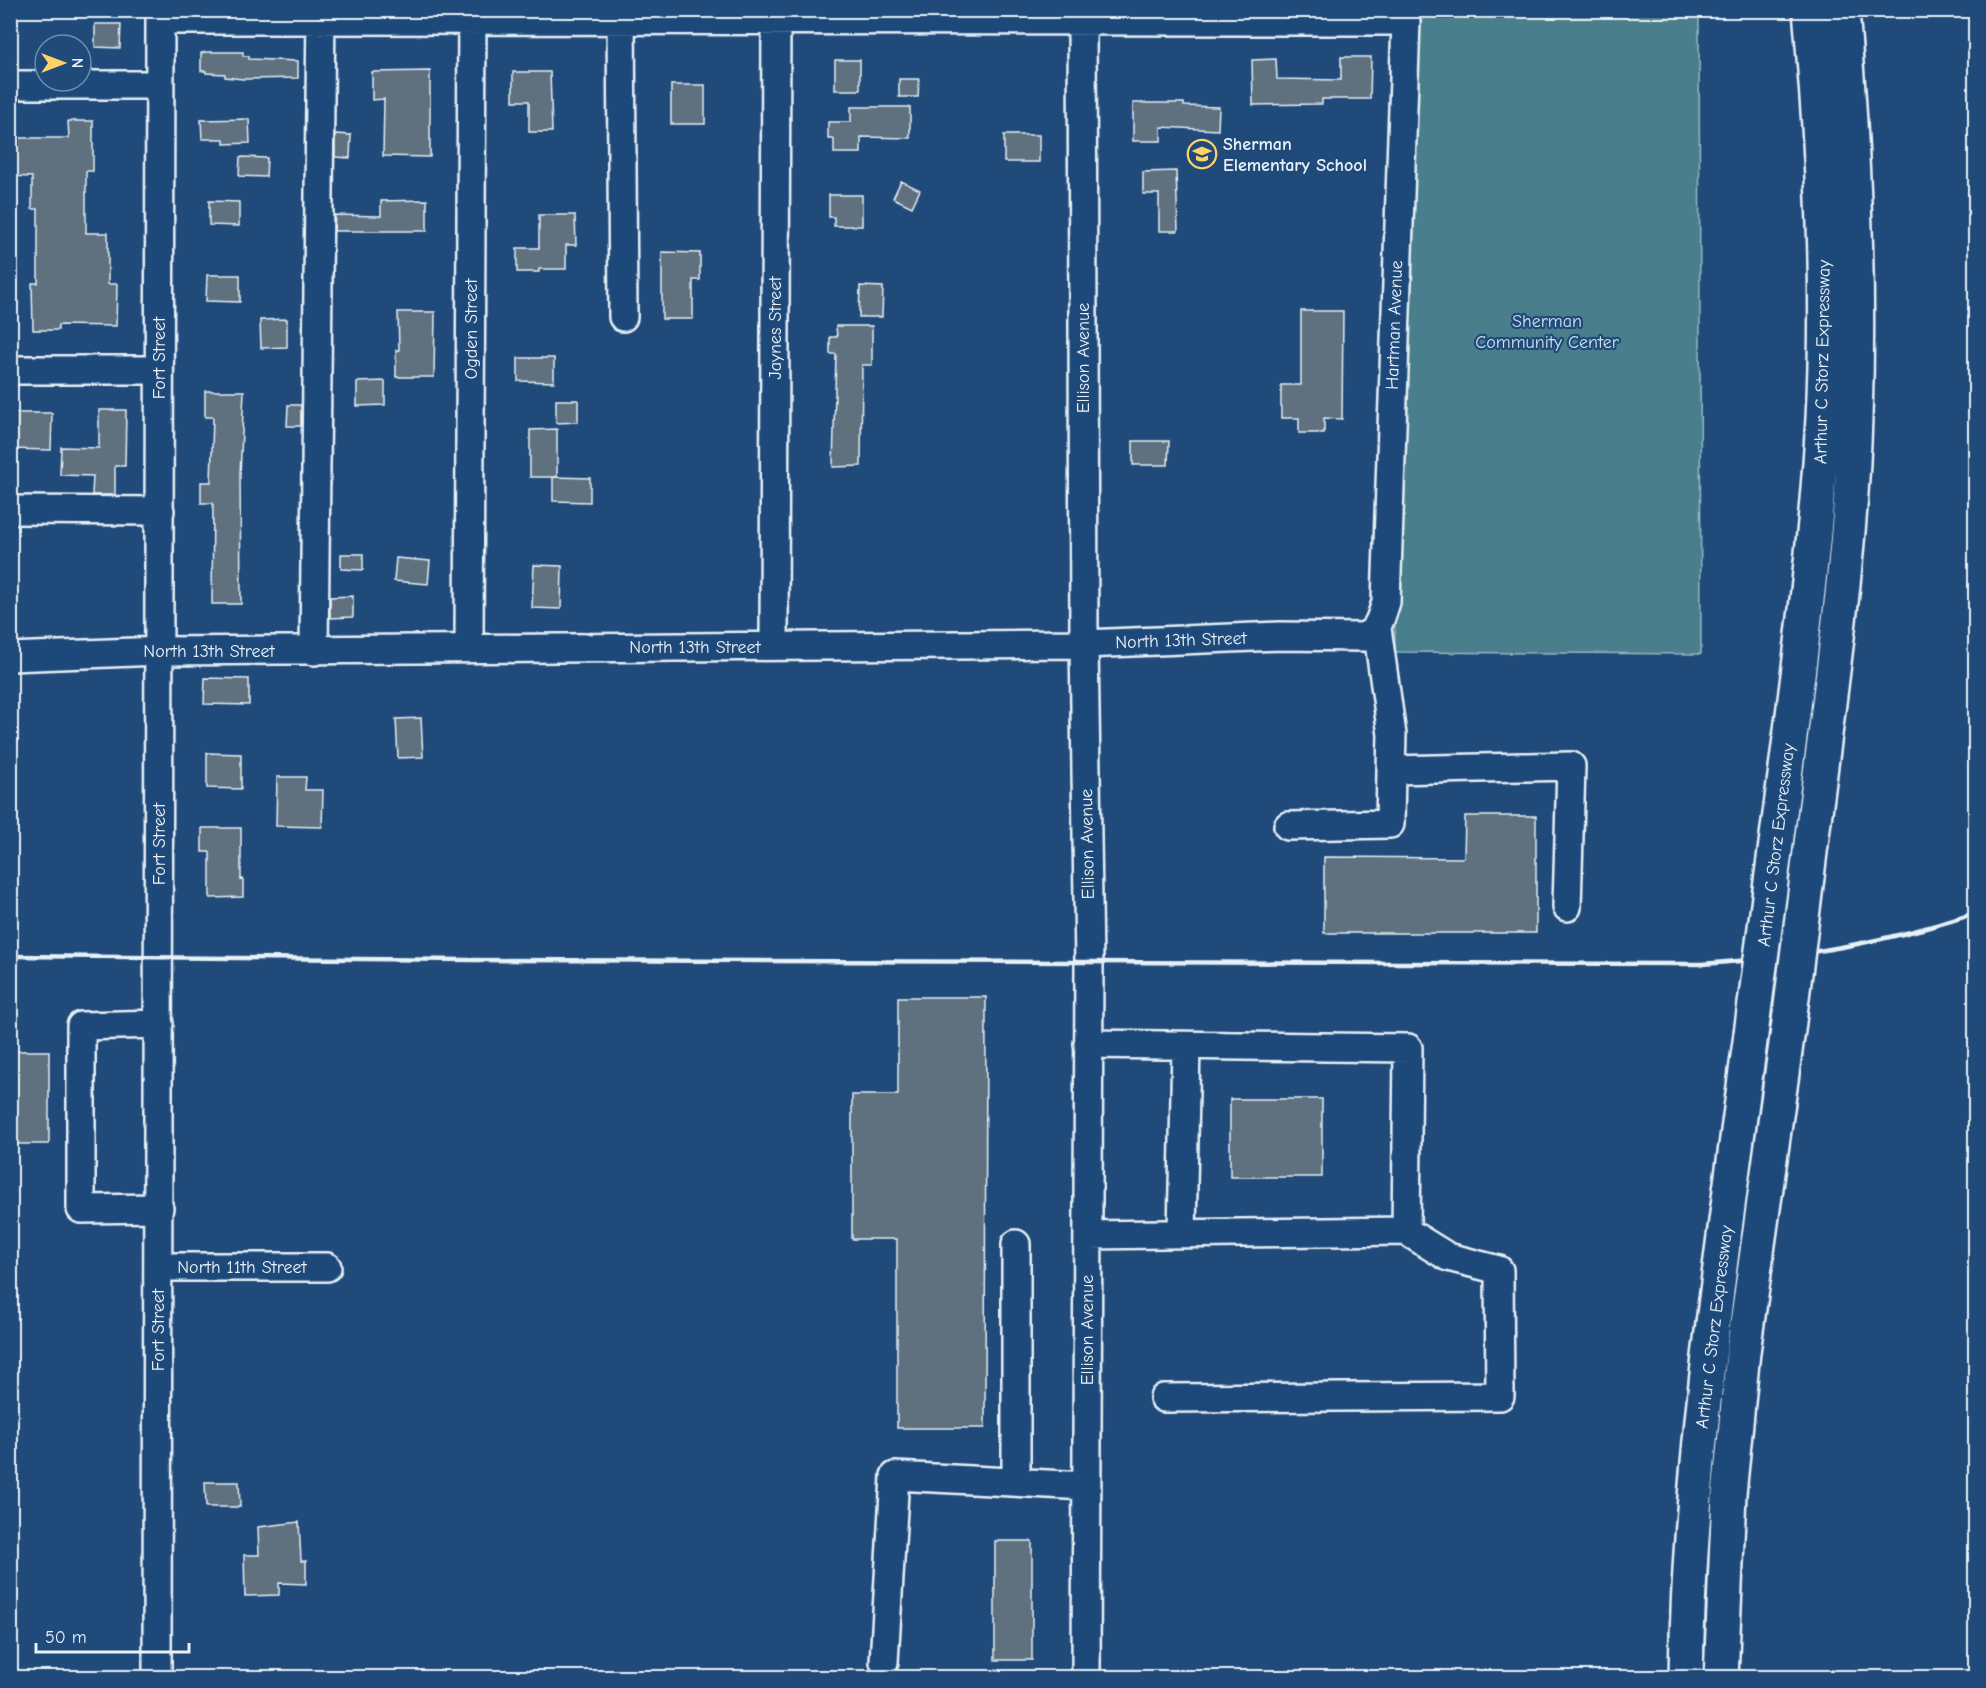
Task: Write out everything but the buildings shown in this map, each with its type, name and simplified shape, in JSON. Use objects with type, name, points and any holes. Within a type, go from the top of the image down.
[{"type":"highway","name":"Arthur C Storz Expressway","points":[[1686,1677],[1697,1464],[1815,531],[1823,416],[1826,298],[1823,201],[1810,10]]},
{"type":"highway","name":"Arthur C Storz Expressway","points":[[1721,1677],[1724,1573],[1731,1470],[1743,1352],[1788,1030],[1848,531],[1855,420],[1858,302],[1856,205],[1842,10]]},
{"type":"street","points":[[160,15],[1409,16]]},
{"type":"street","name":"Fort Street","points":[[157,1677],[160,15]]},
{"type":"street","points":[[314,651],[321,15]]},
{"type":"street","name":"Ogden Street","points":[[469,647],[472,15]]},
{"type":"street","points":[[621,15],[623,317]]},
{"type":"street","name":"Jaynes Street","points":[[774,646],[776,15]]},
{"type":"street","name":"Ellison Avenue","points":[[1082,16],[1088,1044],[1086,1677]]},
{"type":"street","name":"Hartman Avenue","points":[[1377,628],[1386,602],[1409,16]]},
{"type":"street","points":[[10,85],[159,85]]},
{"type":"street","points":[[10,370],[159,370]]},
{"type":"street","points":[[10,510],[160,511]]},
{"type":"street","points":[[1288,826],[1390,824],[1392,735],[1377,628]]},
{"type":"street","name":"North 13th Street","points":[[10,657],[159,651],[314,651],[469,647],[1084,644],[1280,636],[1363,637],[1377,628]]},
{"type":"street","points":[[1391,770],[1571,766],[1567,907]]},
{"type":"street","points":[[159,1024],[81,1026],[81,1209],[159,1208]]},
{"type":"street","points":[[1088,1044],[1408,1048],[1406,1231]]},
{"type":"street","points":[[1182,1233],[1186,1046]]},
{"type":"street","points":[[1088,1234],[1406,1231],[1448,1257],[1499,1270],[1500,1396],[1164,1398]]},
{"type":"street","points":[[1016,1244],[1016,1482]]},
{"type":"street","name":"North 11th Street","points":[[158,1267],[327,1267]]},
{"type":"street","points":[[885,1662],[895,1476],[1086,1486]]},
{"type":"green space","name":"Sherman Community Center","points":[[1393,11],[1699,11],[1701,654],[1395,652]]},
{"type":"railway","points":[[10,956],[470,960],[1701,964],[1771,958],[1840,948],[1908,933],[1976,913]]},
{"type":"place","name":"Sherman Elementary School","points":[[1202,154]]}]
